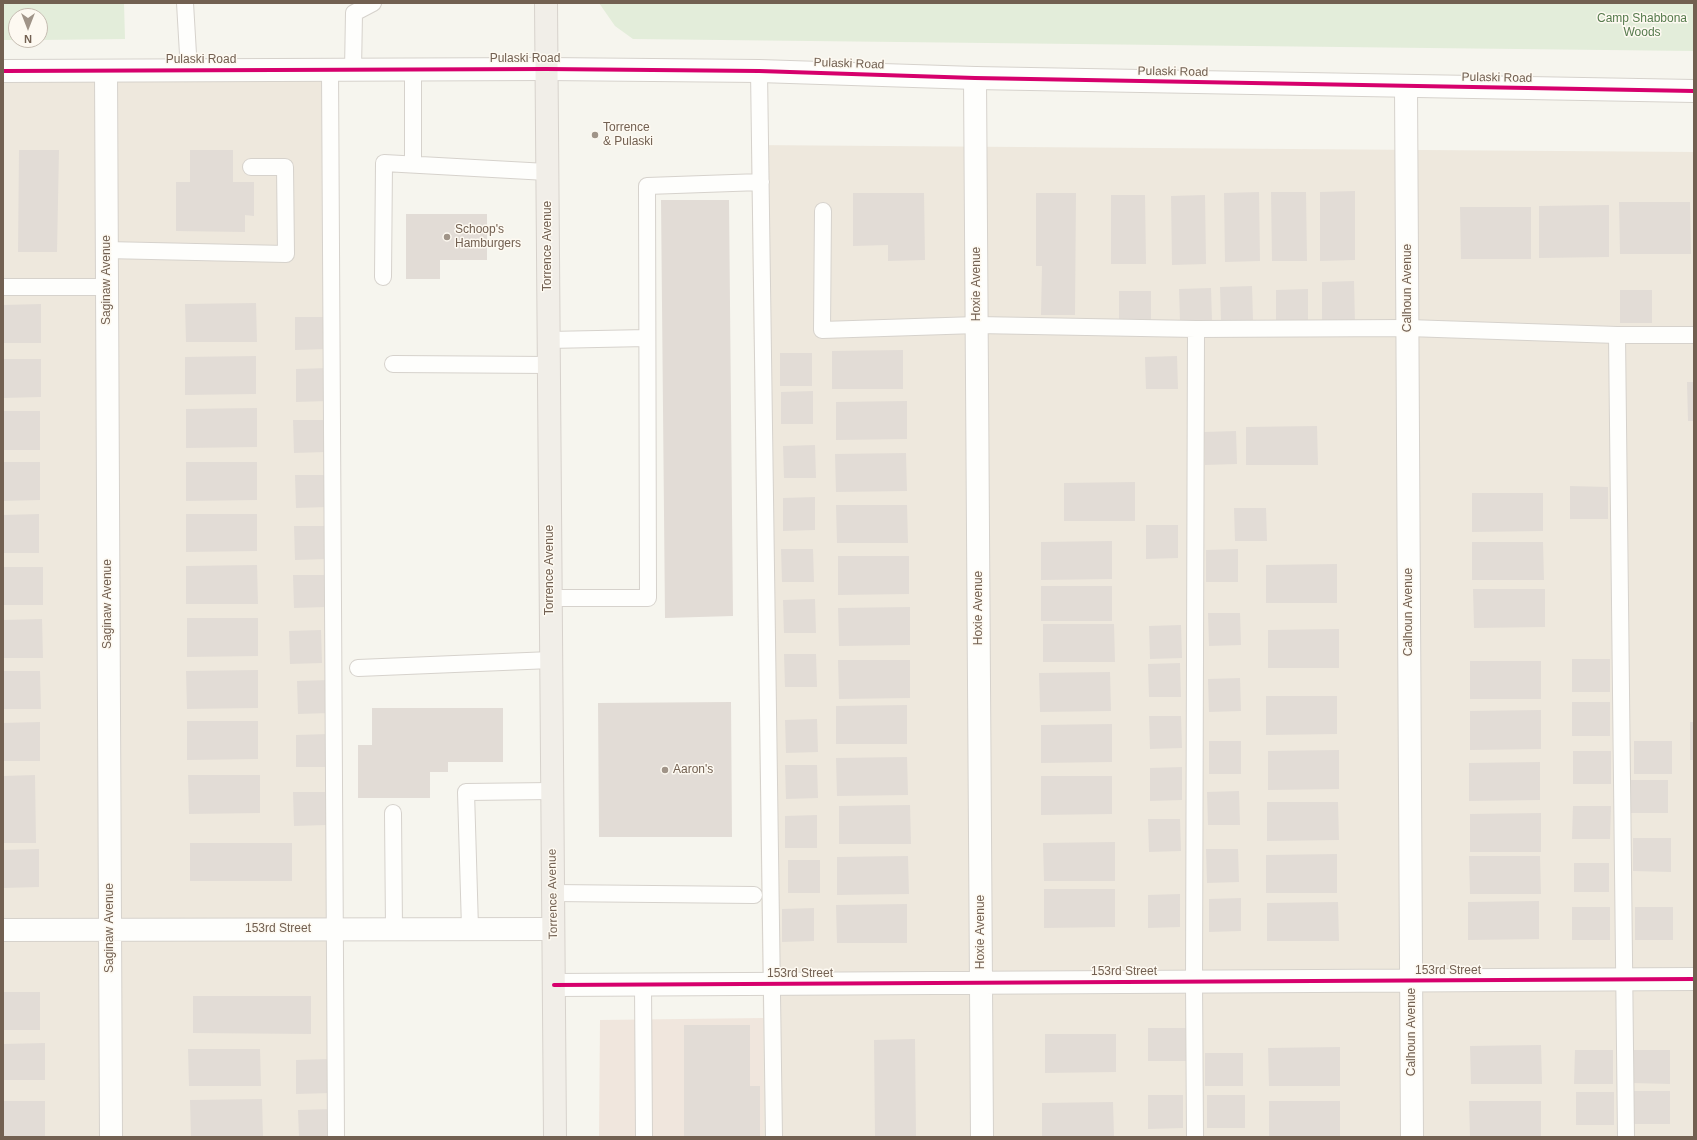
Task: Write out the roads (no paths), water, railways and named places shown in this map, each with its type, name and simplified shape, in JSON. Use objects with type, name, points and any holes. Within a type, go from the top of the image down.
[{"type":"main road","name":"Torrence Avenue","points":[[546,3],[555,1137]]},
{"type":"street","name":"Pulaski Road","points":[[3,71],[546,69],[759,72],[1406,87],[1694,91]]},
{"type":"street","name":"Saginaw Avenue","points":[[106,70],[111,1137]]},
{"type":"street","name":"Hoxie Avenue","points":[[975,78],[982,1137]]},
{"type":"street","name":"Calhoun Avenue","points":[[1406,87],[1412,1137]]},
{"type":"street","name":"153rd Street","points":[[3,930],[553,929]]},
{"type":"street","name":"153rd Street","points":[[554,985],[1694,980]]},
{"type":"lane","points":[[185,3],[189,70]]},
{"type":"lane","points":[[353,70],[350,8],[373,3]]},
{"type":"lane","points":[[413,69],[413,164]]},
{"type":"lane","points":[[330,70],[336,1137]]},
{"type":"lane","points":[[759,72],[774,1137]]},
{"type":"lane","points":[[383,277],[384,163],[547,172]]},
{"type":"lane","points":[[106,250],[286,254],[285,167],[251,167]]},
{"type":"lane","points":[[550,598],[648,598],[647,186],[761,182]]},
{"type":"lane","points":[[823,211],[822,330],[977,325],[1196,329],[1408,328],[1617,335],[1694,335]]},
{"type":"lane","points":[[3,287],[107,287]]},
{"type":"lane","points":[[1196,329],[1194,982],[1196,1137]]},
{"type":"lane","points":[[1617,335],[1626,1137]]},
{"type":"lane","points":[[548,340],[647,338]]},
{"type":"lane","points":[[393,364],[549,365]]},
{"type":"lane","points":[[358,668],[551,660]]},
{"type":"lane","points":[[470,928],[466,792],[552,790]]},
{"type":"lane","points":[[393,813],[394,929]]},
{"type":"lane","points":[[553,894],[754,895]]},
{"type":"lane","points":[[643,984],[644,1137]]},
{"type":"place","name":"Torrence & Pulaski","points":[[595,135]]},
{"type":"place","name":"Schoop's Hamburgers","points":[[447,237]]},
{"type":"place","name":"Aaron's","points":[[665,770]]},
{"type":"park label","name":"Camp Shabbona Woods","points":[[1642,26]]}]
